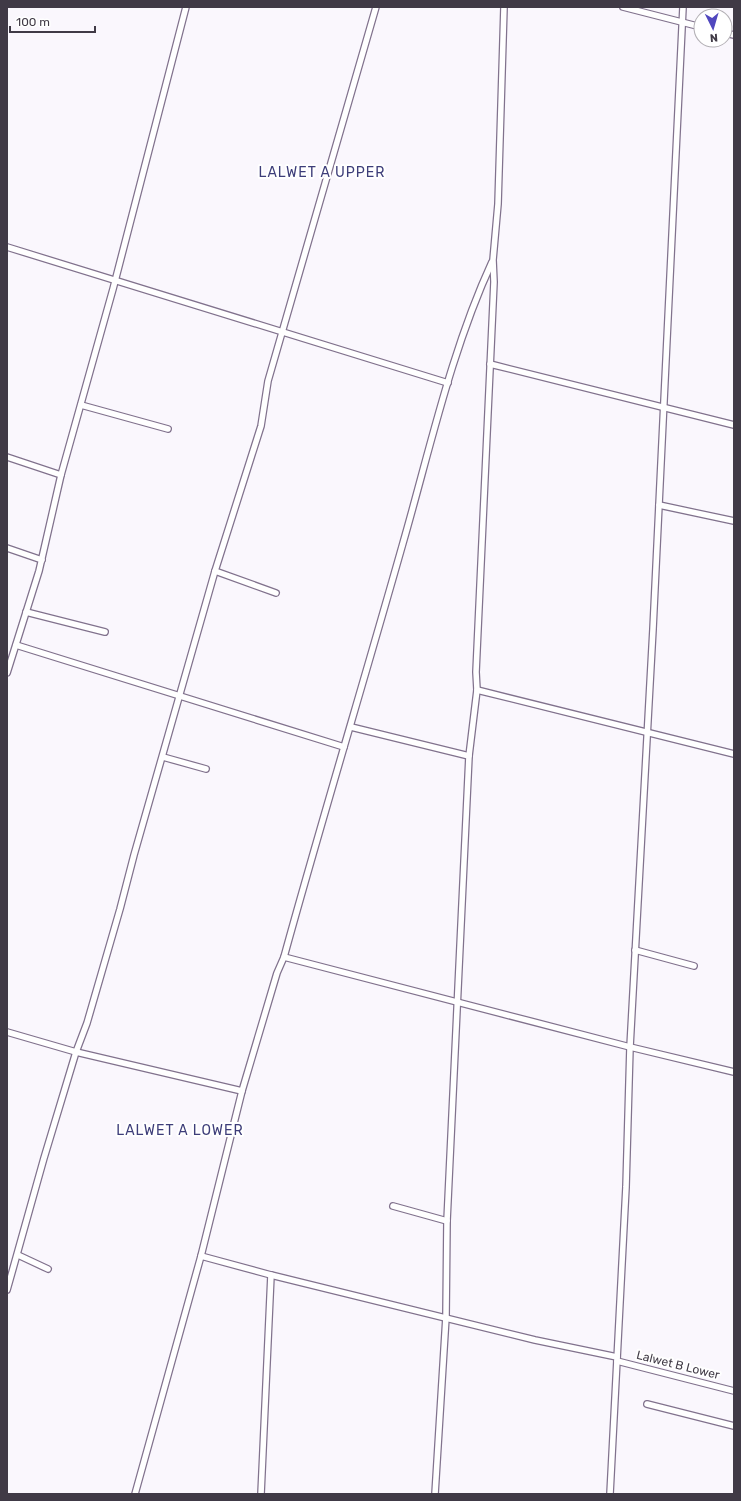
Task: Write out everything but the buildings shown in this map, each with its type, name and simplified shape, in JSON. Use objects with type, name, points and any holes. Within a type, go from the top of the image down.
[{"type":"street","points":[[7,673],[42,560],[61,475],[116,281],[186,7]]},
{"type":"street","points":[[7,1290],[44,1158],[76,1052],[92,1008],[215,571],[261,426],[268,382],[376,7]]},
{"type":"street","points":[[435,1494],[446,1317],[447,1221],[469,756],[477,690],[476,664],[494,282],[493,260],[498,204],[504,7]]},
{"type":"street","points":[[622,7],[693,24]]},
{"type":"street","points":[[610,1494],[626,1187],[630,1048],[648,732],[683,7]]},
{"type":"street","points":[[7,247],[448,383]]},
{"type":"street","points":[[135,1494],[201,1256],[242,1091],[277,973],[284,957],[351,727],[448,383],[482,282],[493,260]]},
{"type":"street","points":[[490,364],[734,425]]},
{"type":"street","points":[[81,405],[168,429]]},
{"type":"street","points":[[7,457],[61,475]]},
{"type":"street","points":[[659,505],[734,521]]},
{"type":"street","points":[[7,548],[42,560]]},
{"type":"street","points":[[215,571],[276,592]]},
{"type":"street","points":[[26,612],[105,632]]},
{"type":"street","points":[[16,645],[344,747]]},
{"type":"street","points":[[477,690],[734,754]]},
{"type":"street","points":[[351,727],[469,756]]},
{"type":"street","points":[[162,757],[206,769]]},
{"type":"street","points":[[635,950],[694,966]]},
{"type":"street","points":[[284,957],[457,1001],[630,1048],[734,1072]]},
{"type":"street","points":[[7,1032],[76,1052],[242,1091]]},
{"type":"street","points":[[393,1206],[447,1221]]},
{"type":"street","points":[[18,1255],[48,1269]]},
{"type":"street","name":"Lalwet B Lower","points":[[201,1256],[271,1275],[617,1359],[734,1391]]},
{"type":"street","points":[[261,1494],[271,1275]]},
{"type":"street","points":[[647,1404],[734,1426]]},
{"type":"district","name":"LALWET A UPPER","points":[[322,172]]},
{"type":"district","name":"LALWET A LOWER","points":[[180,1130]]}]
